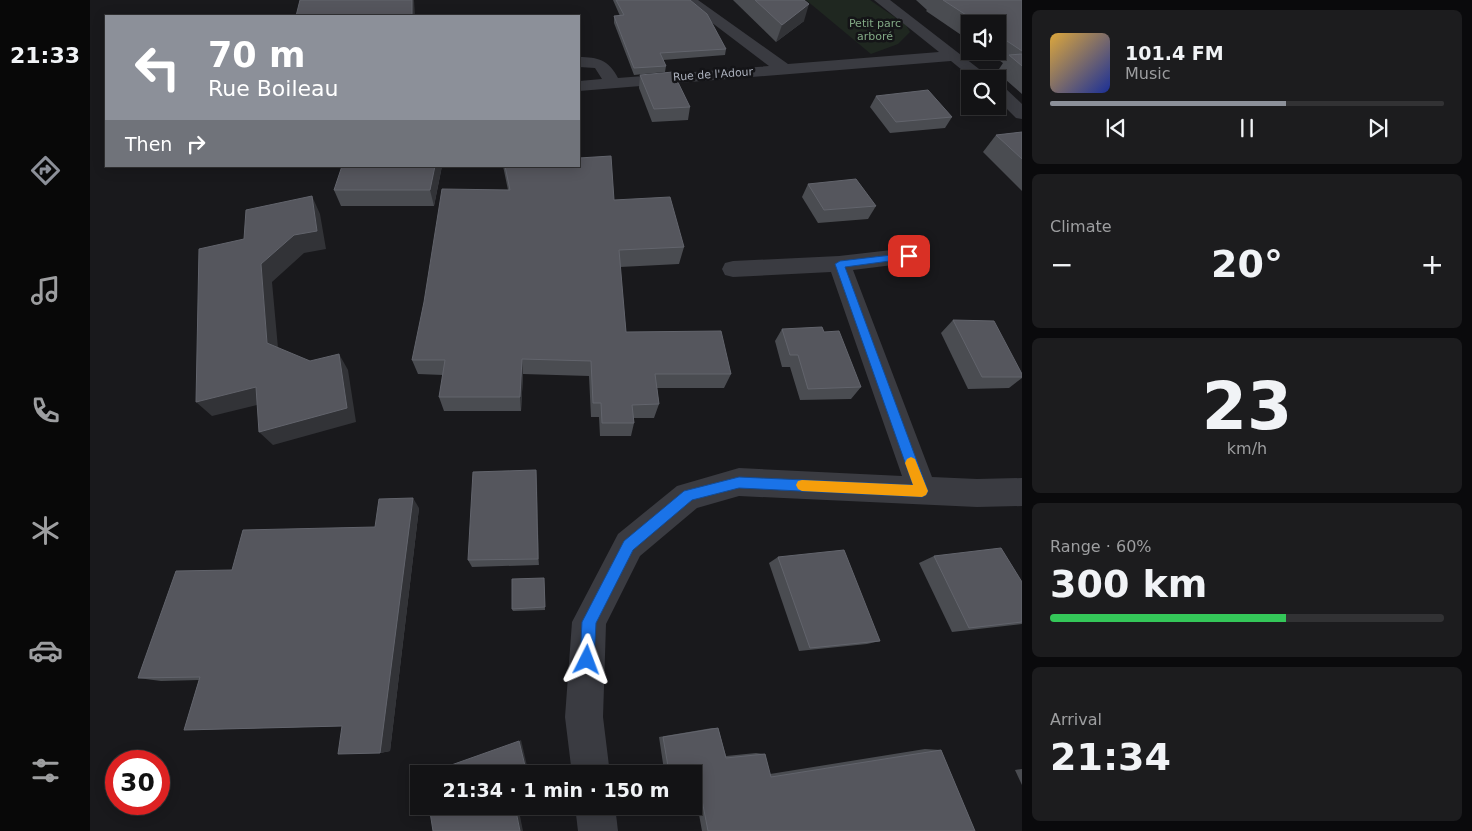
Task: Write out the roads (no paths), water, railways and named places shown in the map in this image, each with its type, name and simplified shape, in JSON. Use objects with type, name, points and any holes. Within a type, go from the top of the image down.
[{"type":"street","name":"Rue de l'Adour","points":[[689,0],[784,69]]},
{"type":"street","points":[[881,0],[973,70]]},
{"type":"street","name":"Rue de l'Adour","points":[[580,86],[955,56]]},
{"type":"street","points":[[580,62],[600,63],[606,69],[612,83]]},
{"type":"street","points":[[1006,99],[1022,114]]},
{"type":"street","points":[[733,269],[840,264],[909,256]]},
{"type":"street","points":[[840,264],[922,491]]},
{"type":"street","points":[[590,765],[584,717],[589,622],[629,545],[688,496],[739,482],[922,491],[1022,492]]},
{"type":"street","points":[[596,815],[598,831]]},
{"type":"park label","name":"Petit parc arboré","points":[[875,29]]}]
